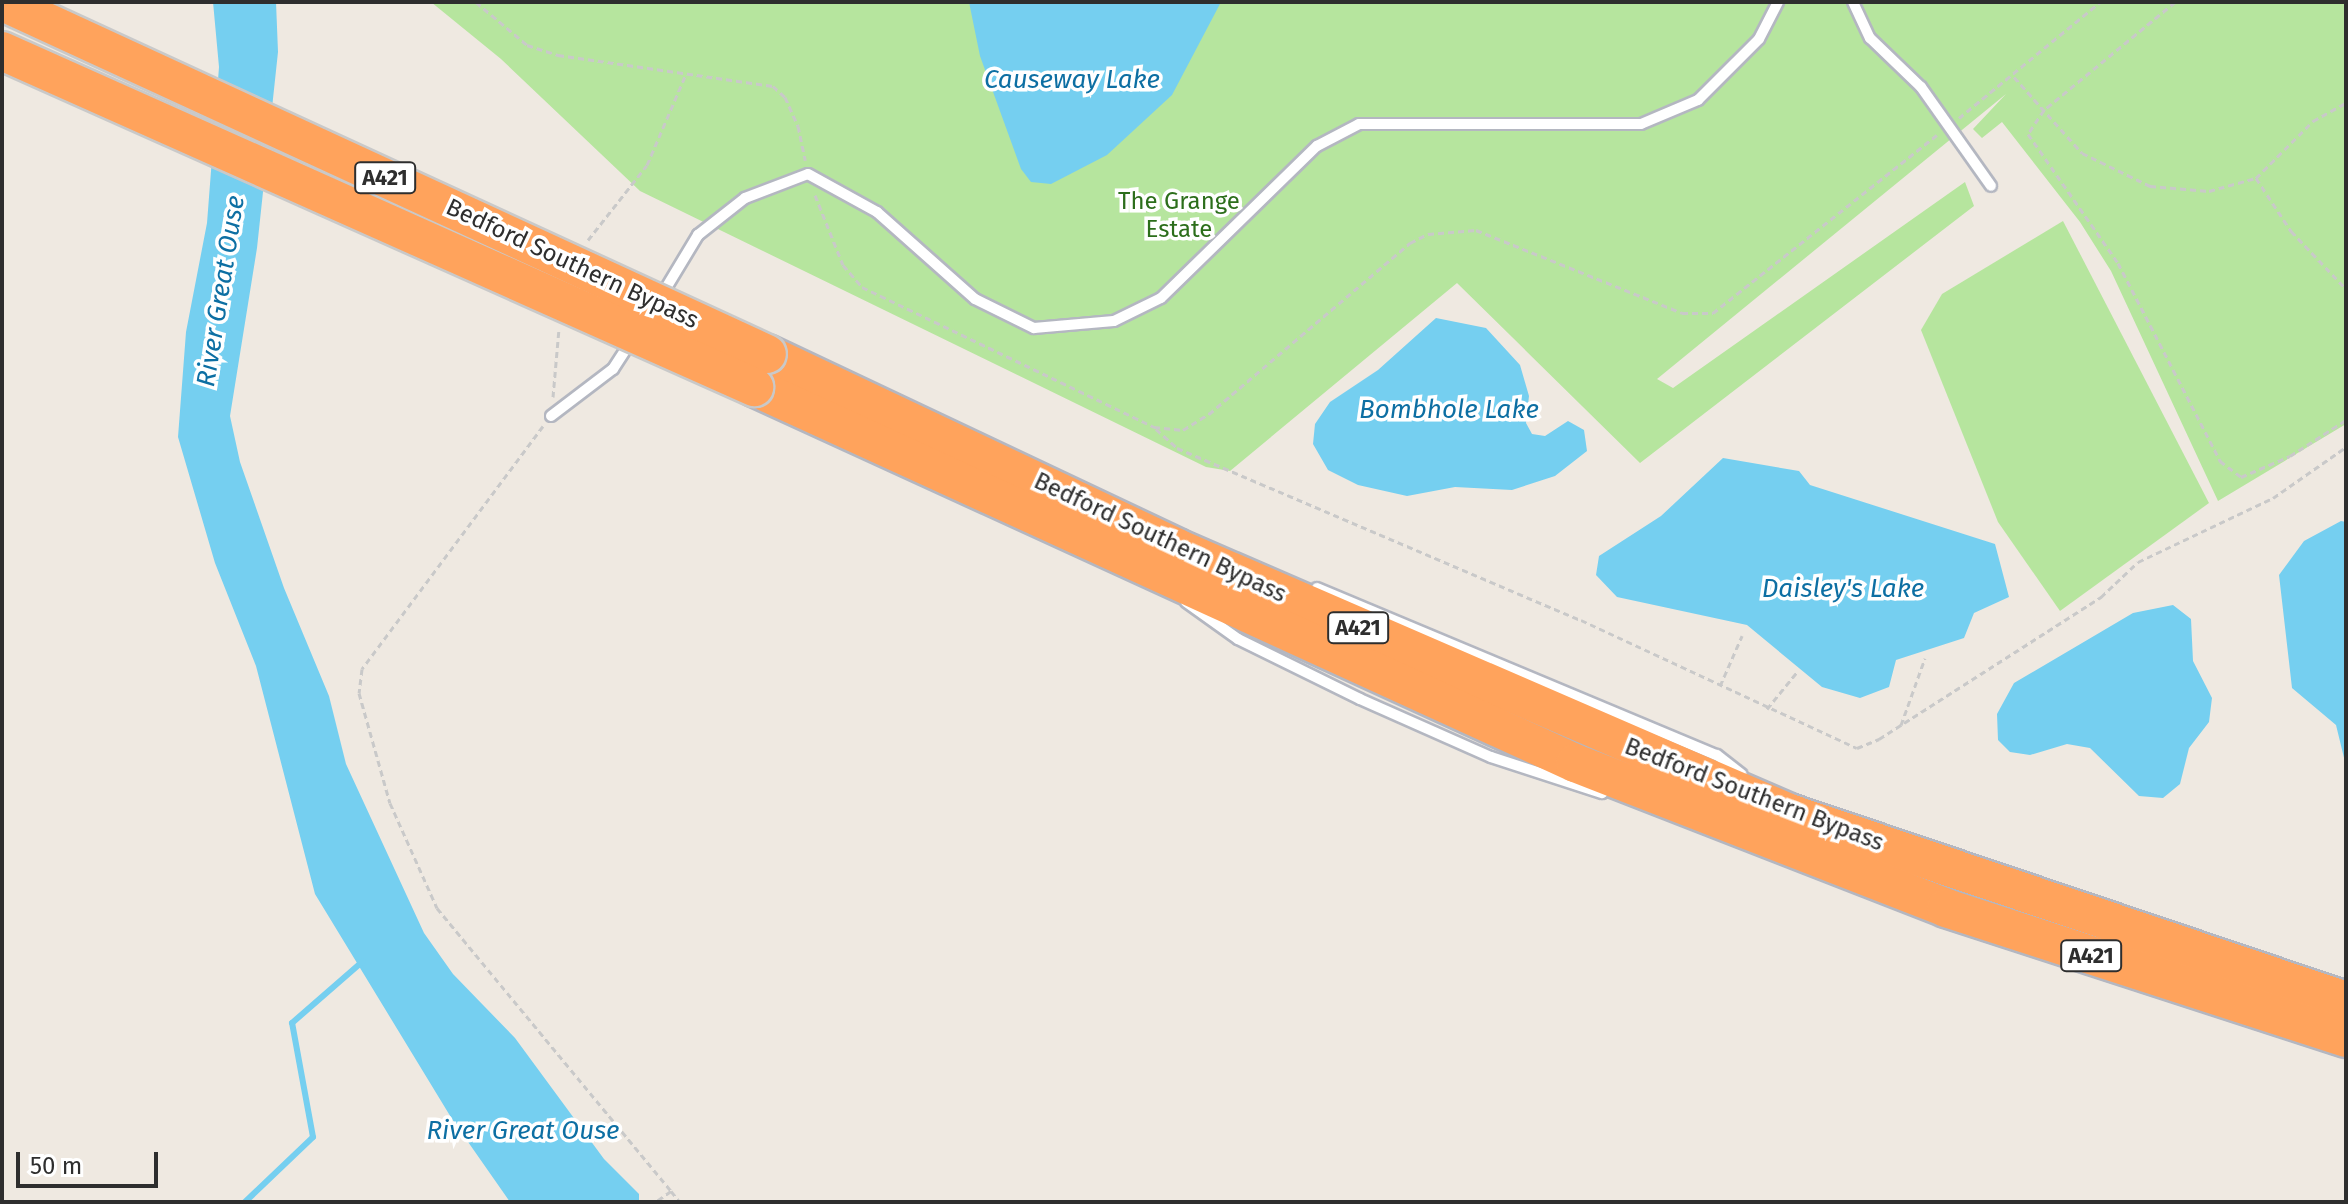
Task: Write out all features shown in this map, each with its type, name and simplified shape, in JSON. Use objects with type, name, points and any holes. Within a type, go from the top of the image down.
[{"type":"highway","name":"Bedford Southern Bypass","points":[[3,2],[761,371],[1170,563],[1575,763],[1946,908],[2242,987],[2346,1001]]},
{"type":"highway","name":"Bedford Southern Bypass","points":[[2,51],[761,371]]},
{"type":"highway","name":"Bedford Southern Bypass","points":[[1170,563],[1789,813],[1961,872],[2242,987],[2346,1038]]},
{"type":"lane","points":[[652,310],[698,235],[745,198],[808,174],[877,212],[975,299],[1034,328],[1114,321],[1161,298],[1317,146],[1359,124],[1641,124],[1698,100],[1759,39],[1778,2]]},
{"type":"lane","points":[[1853,2],[1870,38],[1921,87],[1991,186]]},
{"type":"lane","points":[[551,416],[613,369],[644,322]]},
{"type":"lane","points":[[1170,563],[1263,571]]},
{"type":"lane","points":[[1170,563],[1191,607],[1238,639],[1360,699],[1491,757],[1617,798]]},
{"type":"lane","points":[[1305,584],[1717,755],[1789,813]]},
{"type":"lane","points":[[1647,807],[1750,833]]},
{"type":"path","points":[[476,2],[490,18],[537,48],[773,86],[785,97],[798,126],[808,174],[829,237],[862,287],[1154,427],[1177,448],[1581,620],[1767,709],[1857,748],[1901,725],[2101,597],[2138,562],[2273,498],[2346,447]]},
{"type":"path","points":[[1154,427],[1183,430],[1209,414],[1410,243],[1446,230],[1476,230],[1682,313],[1713,313],[2014,77],[2100,2]]},
{"type":"path","points":[[2175,2],[2044,110],[2028,134],[2118,263],[2220,461],[2241,477],[2290,456],[2346,420]]},
{"type":"path","points":[[581,247],[647,165],[686,74]]},
{"type":"path","points":[[2014,77],[2082,153],[2150,186],[2209,191],[2256,178],[2313,121],[2346,103]]},
{"type":"path","points":[[2256,178],[2291,231],[2346,289]]},
{"type":"path","points":[[559,321],[551,416],[362,669],[359,693],[395,816],[437,908],[680,1202]]},
{"type":"path","points":[[1720,686],[1742,636]]},
{"type":"path","points":[[1901,725],[1925,658]]},
{"type":"path","points":[[1767,709],[1797,672]]},
{"type":"path","points":[[655,1202],[671,1191]]},
{"type":"green space","name":"The Grange Estate","points":[[431,2],[2346,2],[2346,424],[2218,501],[2111,271],[2080,222],[2002,122],[1982,138],[1973,129],[2006,94],[1657,379],[1673,388],[1965,182],[1974,206],[1640,463],[1457,283],[1230,471],[1206,467],[640,191],[501,59]]},
{"type":"green space","points":[[2063,221],[2209,503],[2060,611],[1998,522],[1921,330],[1942,294]]},
{"type":"water","name":"River Great Ouse","points":[[213,2],[276,2],[278,52],[257,248],[230,416],[240,462],[284,588],[329,696],[346,764],[424,933],[453,974],[515,1038],[604,1159],[639,1194],[639,1202],[510,1202],[452,1119],[315,894],[256,666],[215,563],[178,437],[186,332],[207,223],[219,67]]},
{"type":"water","name":"Causeway Lake","points":[[969,2],[1221,2],[1172,95],[1107,155],[1051,184],[1031,182],[1021,169],[980,56]]},
{"type":"water","name":"Bombhole Lake","points":[[1436,318],[1486,328],[1520,365],[1529,396],[1526,423],[1532,434],[1545,436],[1568,421],[1584,430],[1587,451],[1555,476],[1512,490],[1455,487],[1407,496],[1358,485],[1328,470],[1313,444],[1315,424],[1330,402],[1378,370]]},
{"type":"water","name":"Daisley's Lake","points":[[1723,458],[1799,471],[1810,485],[1995,544],[2009,597],[1974,613],[1964,638],[1896,660],[1889,687],[1860,698],[1822,687],[1747,625],[1617,597],[1596,575],[1599,556],[1661,516]]},
{"type":"water","points":[[2341,521],[2346,522],[2346,766],[2336,725],[2292,688],[2279,575],[2304,541]]},
{"type":"water","points":[[2173,605],[2191,619],[2193,661],[2212,698],[2209,722],[2189,748],[2180,784],[2163,798],[2139,796],[2090,748],[2067,744],[2030,755],[2010,752],[1998,740],[1997,714],[2014,683],[2133,613]]},
{"type":"waterway","points":[[245,1202],[313,1137],[292,1023],[363,961]]}]
